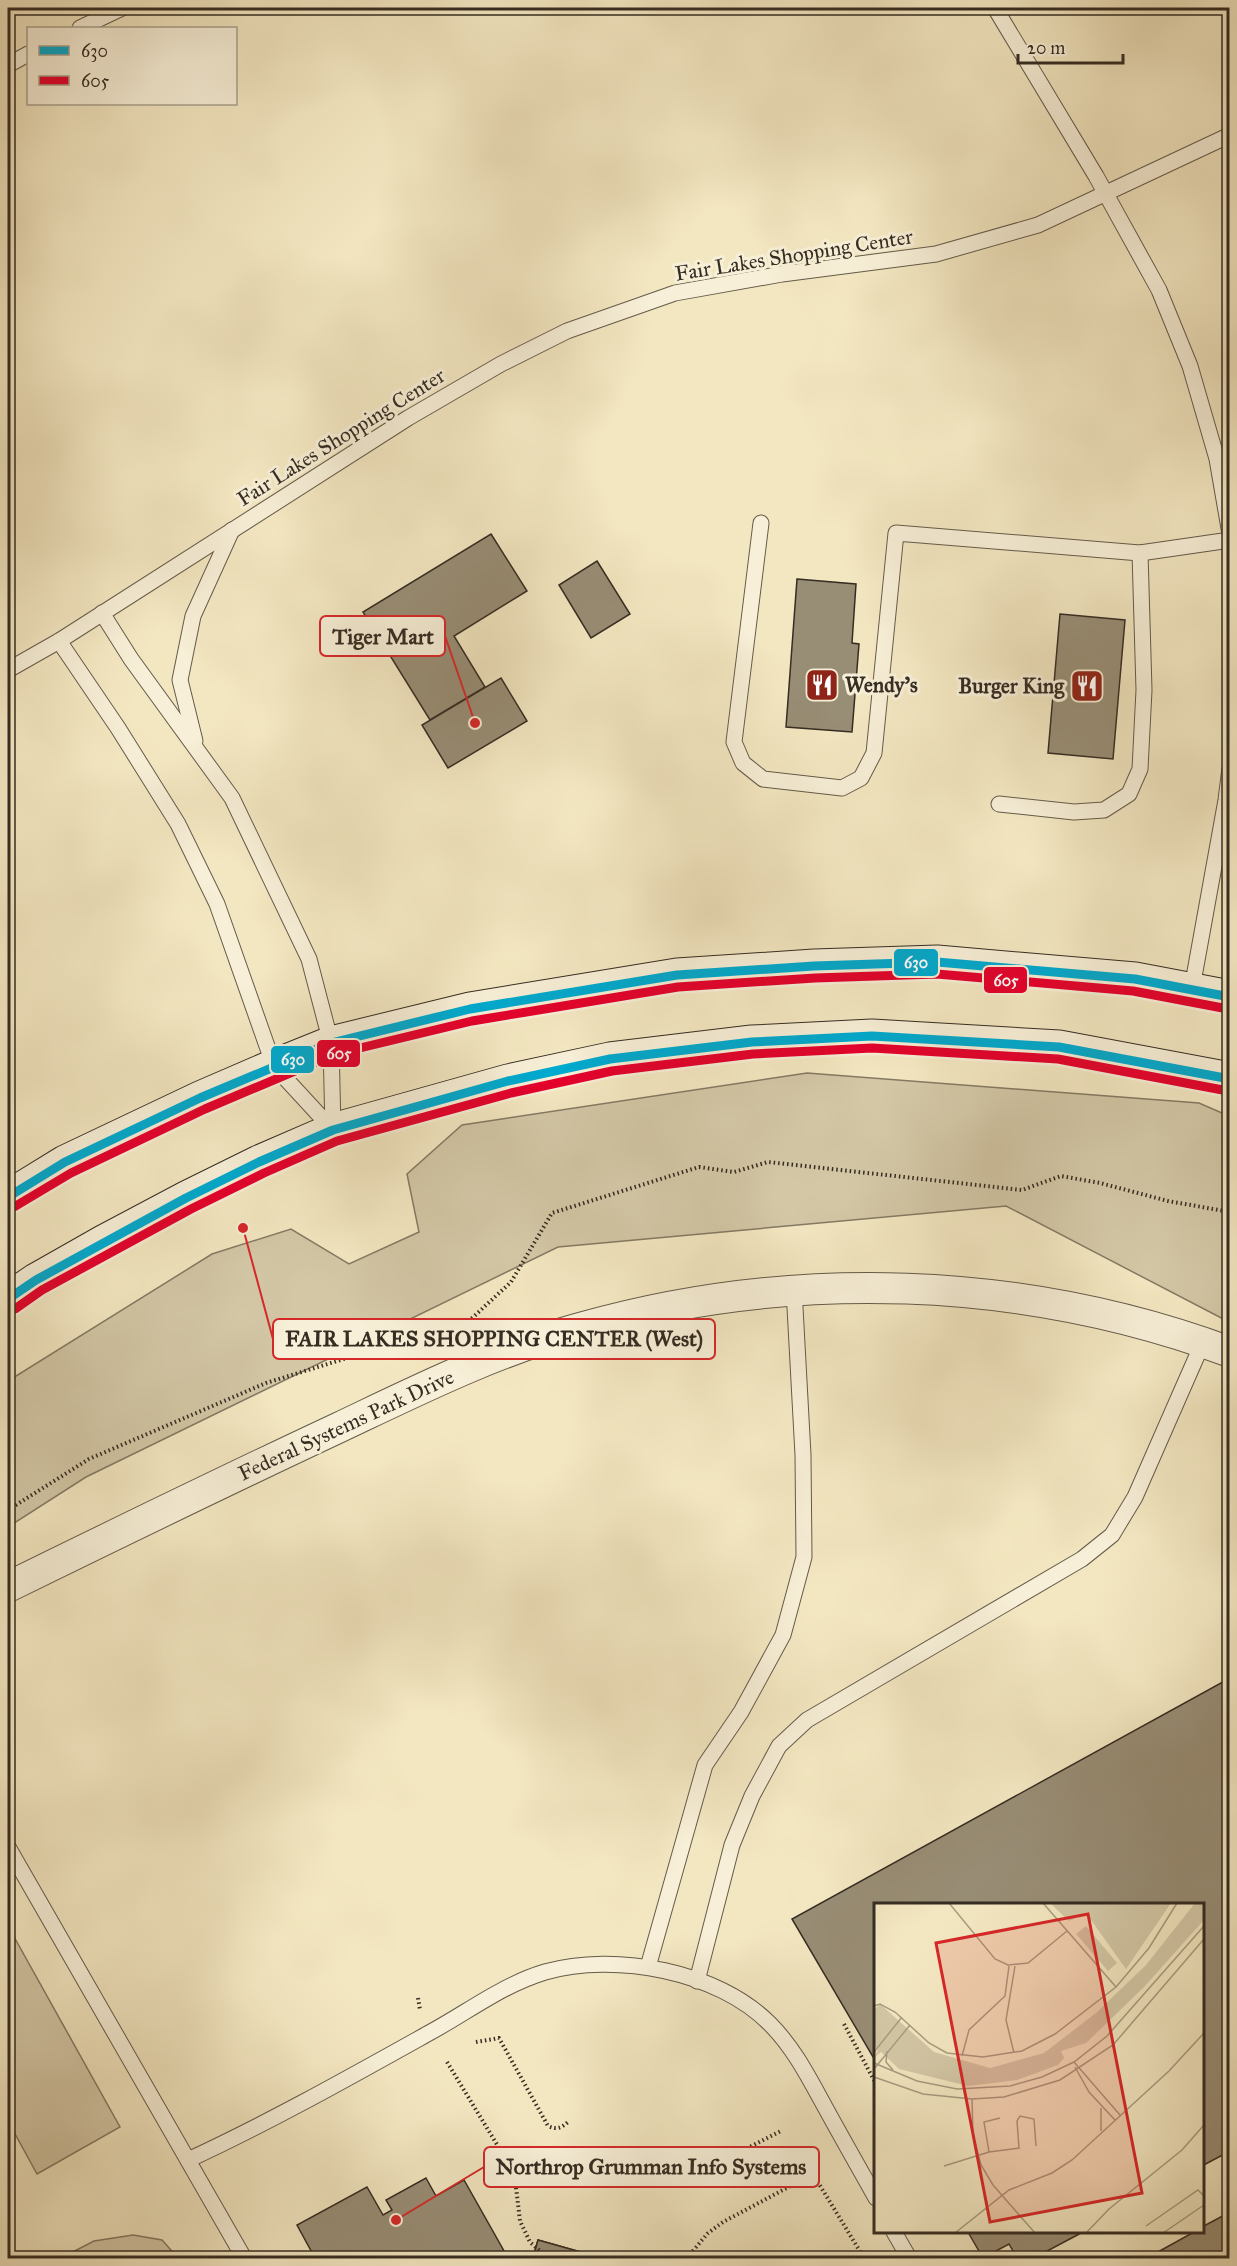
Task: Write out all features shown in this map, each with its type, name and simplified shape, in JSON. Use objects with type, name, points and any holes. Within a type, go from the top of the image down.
[{"type":"main road","points":[[8,1197],[65,1162],[200,1098],[331,1043],[470,1009],[677,975],[814,966],[937,962],[1135,979],[1230,997]]},
{"type":"main road","points":[[8,1299],[36,1280],[186,1198],[259,1162],[333,1130],[508,1081],[610,1059],[764,1042],[872,1036],[1059,1047],[1230,1079]]},
{"type":"street","name":"Federal Systems Park Drive","points":[[8,1587],[233,1477],[442,1379],[506,1352],[579,1328],[653,1310],[728,1296],[794,1289],[888,1287],[962,1292],[1037,1302],[1133,1321],[1216,1347]]},
{"type":"lane","points":[[82,27],[122,8]]},
{"type":"lane","points":[[994,8],[1106,193],[1159,290],[1191,366],[1217,459],[1230,534]]},
{"type":"lane","points":[[8,65],[27,55]]},
{"type":"lane","name":"Fair Lakes Shopping Center","points":[[8,670],[59,641],[408,418],[501,364],[567,331],[675,293],[782,274],[936,254],[1038,225],[1230,135]]},
{"type":"lane","points":[[761,523],[734,742],[743,763],[763,779],[842,788],[861,778],[874,753],[896,533],[1140,553],[1230,540]]},
{"type":"lane","points":[[197,749],[180,680],[193,616],[232,529]]},
{"type":"lane","points":[[999,804],[1074,812],[1104,810],[1129,794],[1140,769],[1144,690],[1140,553]]},
{"type":"lane","points":[[102,613],[131,659],[232,798],[309,958],[331,1043],[333,1130]]},
{"type":"lane","points":[[59,641],[178,824],[217,904],[274,1066],[333,1130]]},
{"type":"lane","points":[[1192,988],[1230,768]]},
{"type":"lane","points":[[648,1967],[705,1765],[741,1712],[783,1635],[804,1557],[803,1455],[794,1289]]},
{"type":"lane","points":[[697,1981],[732,1845],[752,1796],[779,1746],[807,1720],[1082,1559],[1112,1535],[1216,1347]]},
{"type":"lane","points":[[8,1847],[244,2259]]},
{"type":"lane","points":[[188,2160],[232,2139],[431,2032],[502,1989],[545,1972],[584,1965],[648,1967],[697,1981],[740,2000],[770,2024],[796,2056],[874,2194]]},
{"type":"lane","points":[[895,2233],[909,2259]]},
{"type":"path","points":[[8,13],[19,8]]},
{"type":"path","points":[[8,1510],[89,1459],[266,1383],[470,1320],[511,1282],[552,1213],[699,1167],[734,1172],[768,1162],[1022,1190],[1061,1176],[1100,1183],[1168,1201],[1230,1212]]},
{"type":"path","points":[[844,2024],[874,2080]]},
{"type":"path","points":[[476,2042],[499,2038],[548,2126],[554,2129],[561,2128],[568,2122]]},
{"type":"path","points":[[447,2061],[507,2161],[516,2187],[520,2221],[530,2242],[548,2259]]},
{"type":"path","points":[[685,2156],[691,2165],[698,2169],[708,2168],[781,2131]]},
{"type":"path","points":[[687,2259],[708,2233],[723,2222],[813,2174],[864,2259]]},
{"type":"path","points":[[1009,2259],[1015,2255]]},
{"type":"shaded area","points":[[807,1073],[1199,1103],[1229,1116],[1229,1322],[1006,1206],[558,1247],[86,1477],[8,1527],[8,1381],[212,1254],[291,1229],[349,1264],[419,1232],[407,1174],[462,1125]]},
{"type":"shaded area","points":[[8,1926],[120,2127],[37,2174],[8,2121]]},
{"type":"shaded area","points":[[133,2235],[162,2240],[178,2258],[61,2258],[94,2241]]},
{"type":"building","points":[[8,8],[24,8],[8,16]]},
{"type":"building","points":[[491,534],[527,591],[454,636],[485,687],[430,720],[363,612]]},
{"type":"building","points":[[597,561],[630,614],[591,638],[559,585]]},
{"type":"building","name":"Wendy's","points":[[797,579],[856,584],[852,643],[859,644],[852,732],[786,727]]},
{"type":"building","name":"Burger King","points":[[1060,614],[1125,620],[1113,759],[1048,753]]},
{"type":"building","points":[[501,678],[527,721],[448,768],[422,725]]},
{"type":"building","points":[[1230,1678],[1230,2151],[1204,2165],[1204,1903],[874,1903],[874,2059],[792,1919]]},
{"type":"building","points":[[426,2178],[436,2196],[464,2180],[508,2258],[315,2258],[297,2225],[367,2187],[383,2215],[392,2210],[386,2200]]},
{"type":"building","points":[[1230,2212],[1230,2258],[1147,2258],[1192,2233],[1204,2233],[1204,2226]]},
{"type":"building","points":[[969,2233],[1081,2233],[1034,2258],[1017,2258],[1009,2244],[983,2258]]},
{"type":"building","points":[[538,2240],[602,2258],[533,2258]]},
{"type":"building","points":[[538,2240],[602,2258],[533,2258]]},
{"type":"transit line","name":"630","points":[[8,1197],[65,1162],[200,1098],[331,1043],[470,1009],[677,975],[814,966],[937,962],[1135,979],[1230,997]]},
{"type":"transit line","name":"605","points":[[14,1207],[71,1173],[205,1109],[335,1054],[472,1021],[678,987],[815,978],[937,974],[1133,991],[1228,1009]]},
{"type":"transit line","name":"630","points":[[8,1299],[36,1280],[186,1198],[259,1162],[333,1130],[508,1081],[610,1059],[752,1042],[872,1036],[1059,1047],[1230,1079]]},
{"type":"transit line","name":"605","points":[[15,1309],[42,1290],[191,1209],[264,1173],[337,1141],[511,1093],[612,1071],[753,1054],[872,1048],[1058,1059],[1228,1091]]},
{"type":"place","name":"Wendy's","points":[[822,685]]},
{"type":"place","name":"Burger King","points":[[1087,686]]},
{"type":"place","name":"Tiger Mart","points":[[475,723]]},
{"type":"place","name":"FAIR LAKES SHOPPING CENTER (West)","points":[[243,1228]]},
{"type":"place","name":"Northrop Grumman Info Systems","points":[[396,2220]]}]
